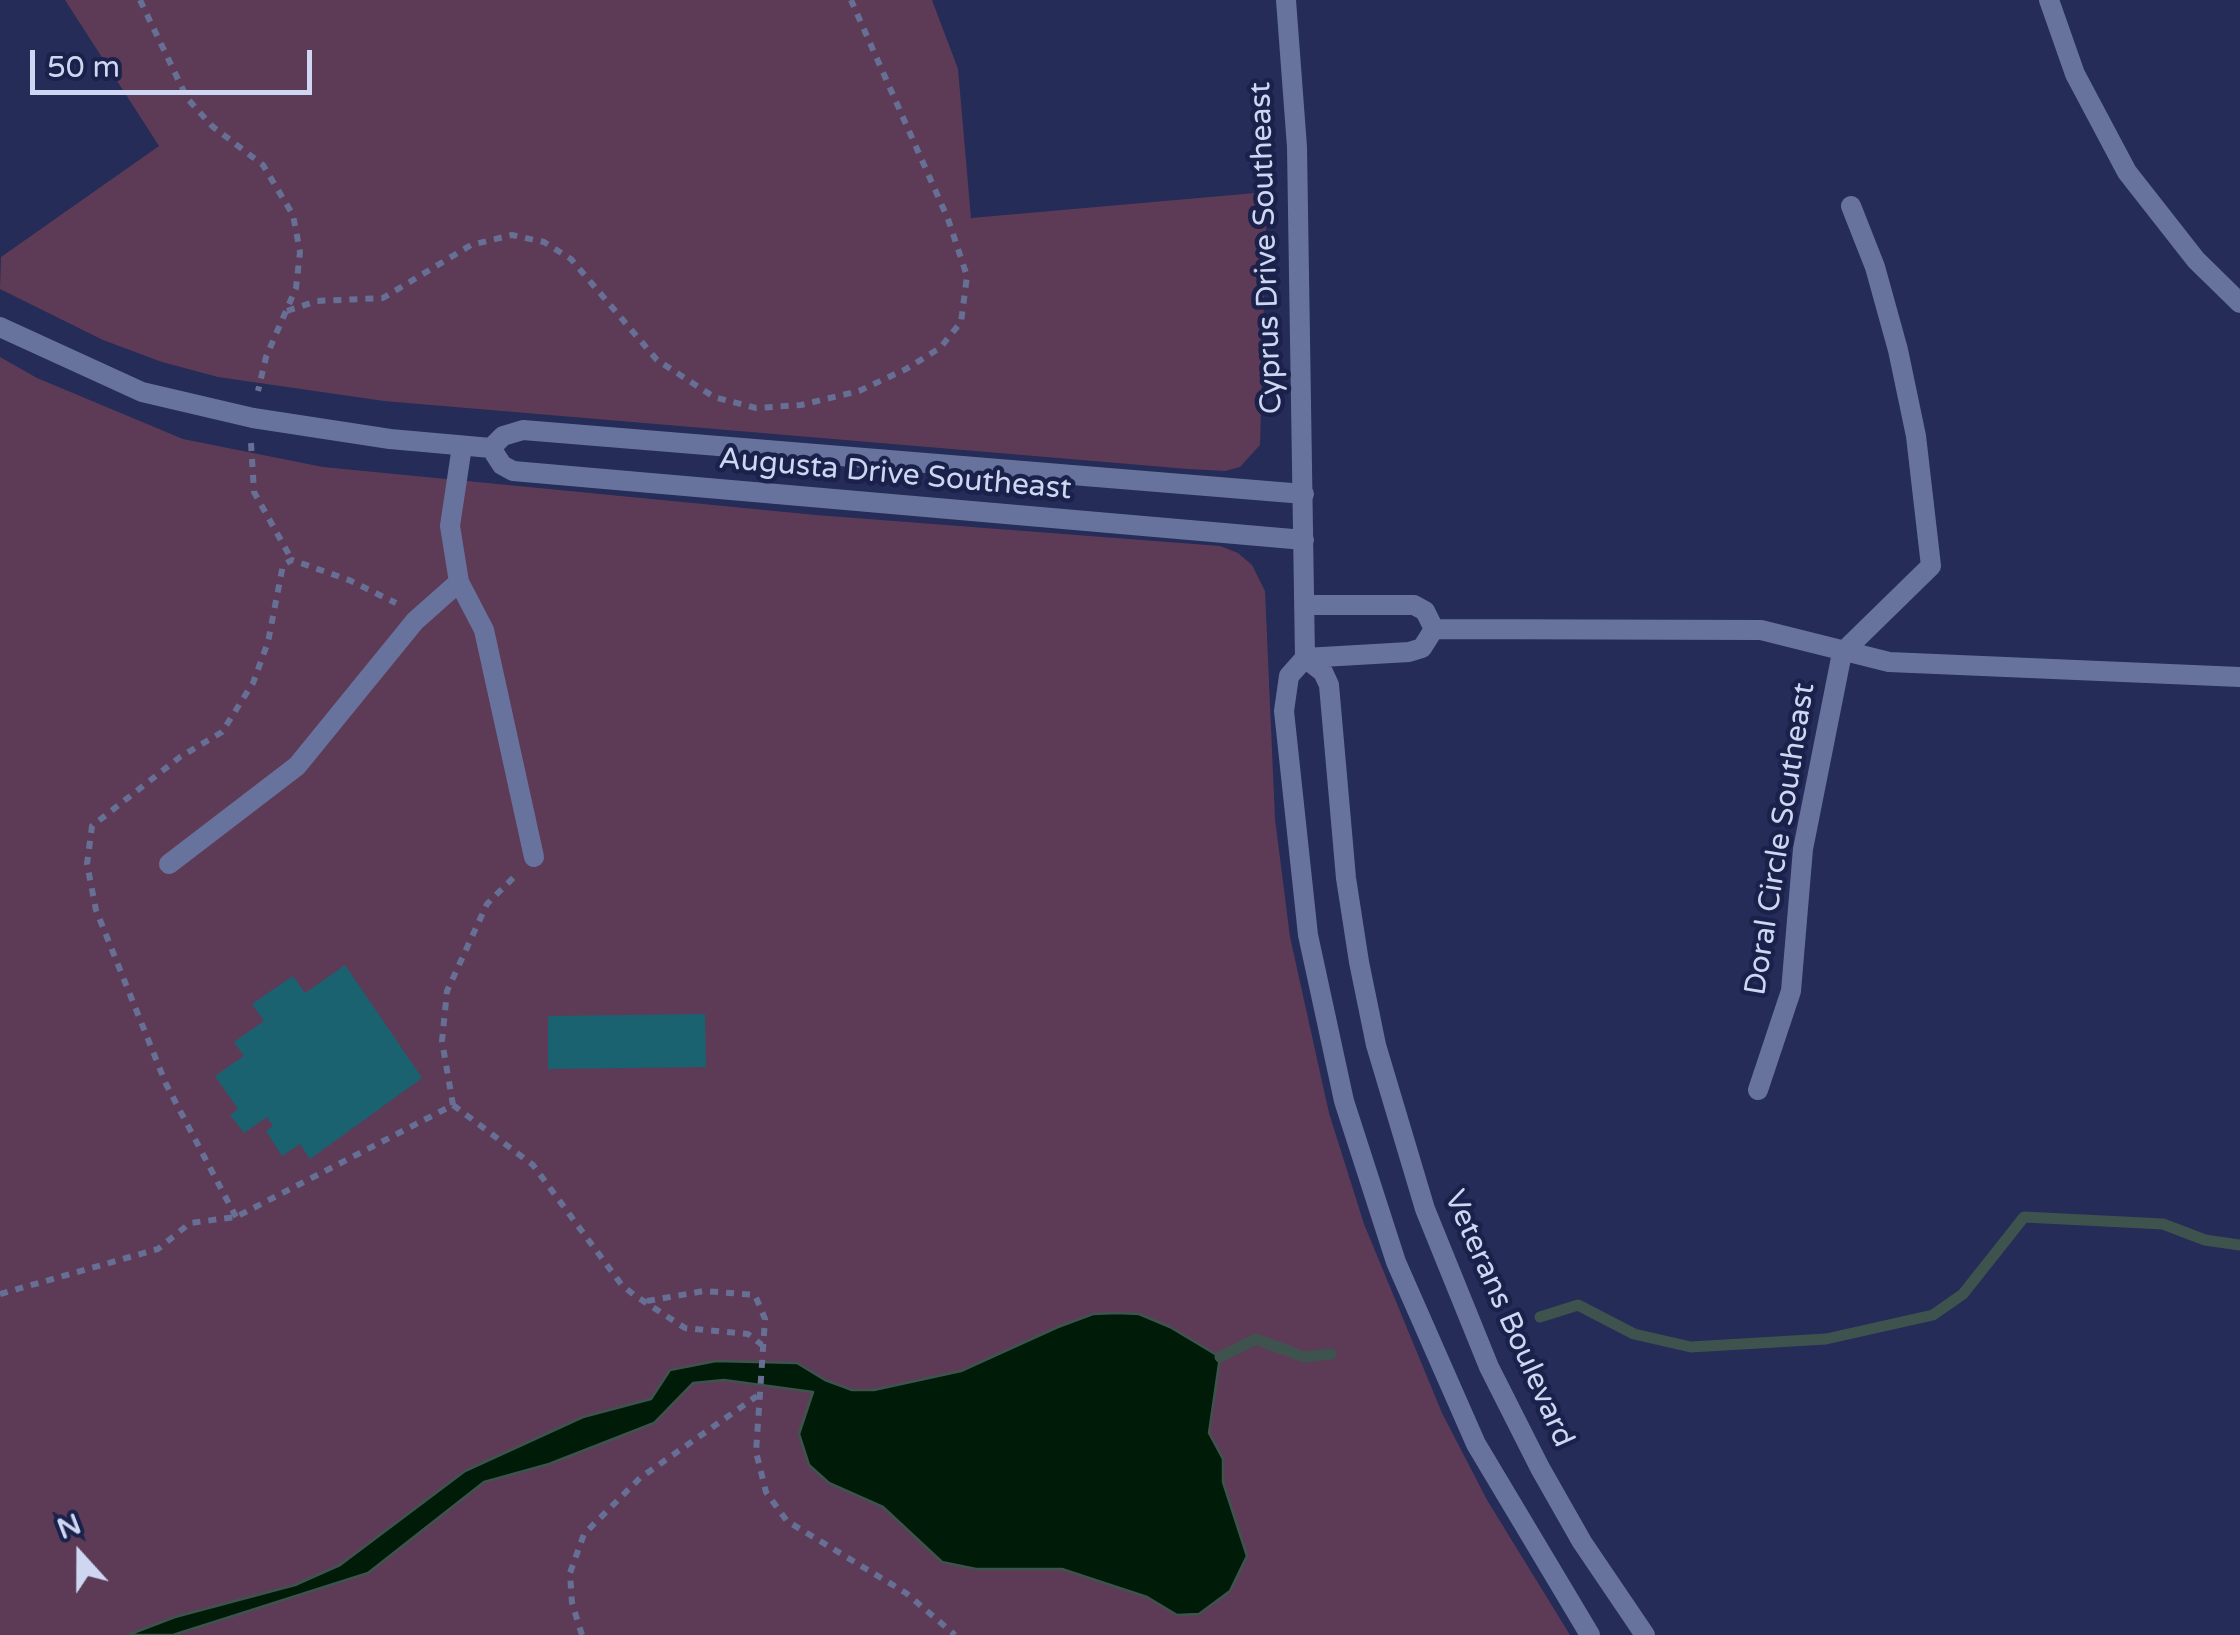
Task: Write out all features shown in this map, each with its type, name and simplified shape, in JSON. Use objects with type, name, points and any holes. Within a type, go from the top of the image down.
[{"type":"street","name":"Cyprus Drive Southeast","points":[[1286,0],[1298,148],[1304,494]]},
{"type":"street","points":[[2049,0],[2075,74],[2127,172],[2196,260],[2240,303]]},
{"type":"street","points":[[1842,653],[1931,566],[1916,436],[1898,350],[1875,267],[1851,206]]},
{"type":"street","name":"Augusta Drive Southeast","points":[[0,326],[142,392],[253,418],[462,446],[491,448],[503,436],[523,430],[1304,494]]},
{"type":"street","points":[[462,446],[450,526],[459,582],[484,630],[534,857]]},
{"type":"street","name":"Augusta Drive Southeast","points":[[491,448],[502,465],[514,471],[1304,540]]},
{"type":"street","points":[[1304,494],[1305,658],[1289,676],[1284,711],[1295,851],[1324,1019],[1344,1101],[1396,1262],[1439,1367],[1516,1518],[1590,1635]]},
{"type":"street","points":[[168,864],[297,766],[416,621],[459,582]]},
{"type":"street","points":[[1304,604],[1414,606],[1425,611],[1434,629]]},
{"type":"street","points":[[1434,629],[1761,630],[1889,662],[2240,677]]},
{"type":"street","points":[[1305,658],[1409,652],[1422,648],[1434,629]]},
{"type":"street","name":"Doral Circle Southeast","points":[[1758,1090],[1790,991],[1803,849],[1842,653]]},
{"type":"street","name":"Veterans Boulevard","points":[[1305,658],[1323,672],[1329,685],[1344,859],[1359,962],[1376,1046],[1425,1209],[1489,1366],[1540,1468],[1582,1542],[1645,1635]]},
{"type":"path","points":[[140,0],[174,77],[199,115],[264,165],[287,200],[300,252],[296,288],[266,357],[249,461],[254,492],[292,560]]},
{"type":"path","points":[[287,311],[317,301],[383,298],[471,245],[512,236],[544,242],[572,259],[657,360],[692,386],[736,404],[776,408],[830,399],[881,382],[926,358],[962,322],[967,276],[948,219],[852,0]]},
{"type":"path","points":[[534,857],[487,904],[447,991],[442,1041],[454,1105],[533,1164],[621,1284],[668,1321],[685,1328],[748,1334],[763,1346]]},
{"type":"path","points":[[0,1294],[158,1249],[190,1223],[236,1217],[454,1105]]},
{"type":"path","points":[[647,1301],[704,1291],[747,1292],[755,1296],[764,1310],[758,1395],[760,1474],[786,1521],[906,1593],[954,1635]]},
{"type":"path","points":[[582,1635],[570,1588],[572,1560],[584,1534],[640,1478],[758,1395]]},
{"type":"shaded area","points":[[65,0],[932,0],[958,69],[971,218],[1267,192],[1260,445],[1240,467],[1225,471],[1188,469],[384,401],[218,377],[162,362],[103,340],[0,289],[1,257],[159,146]]},
{"type":"shaded area","points":[[0,357],[37,378],[183,439],[323,467],[816,515],[1220,546],[1238,553],[1252,565],[1265,591],[1275,819],[1290,937],[1329,1113],[1364,1224],[1442,1413],[1487,1500],[1570,1635],[0,1635]]},
{"type":"shaded area","points":[[1093,1314],[1139,1314],[1170,1327],[1220,1357],[1209,1433],[1223,1459],[1223,1482],[1247,1556],[1230,1591],[1199,1614],[1177,1615],[1147,1597],[1062,1569],[976,1569],[942,1562],[883,1507],[829,1483],[809,1465],[799,1434],[813,1392],[724,1380],[693,1383],[654,1423],[549,1464],[484,1482],[368,1573],[173,1635],[128,1635],[175,1617],[295,1585],[340,1565],[465,1471],[583,1417],[651,1399],[670,1370],[716,1361],[797,1363],[852,1390],[874,1390],[961,1371],[1058,1327]]},
{"type":"building","points":[[345,965],[422,1078],[310,1159],[300,1144],[282,1156],[266,1131],[273,1126],[267,1117],[244,1133],[230,1115],[238,1109],[215,1076],[244,1056],[234,1042],[264,1021],[252,1004],[293,976],[305,993]]},
{"type":"building","points":[[705,1014],[706,1067],[548,1069],[548,1016]]},
{"type":"waterway","points":[[1540,1317],[1578,1305],[1634,1334],[1691,1347],[1826,1339],[1933,1315],[1963,1294],[2024,1217],[2163,1224],[2205,1240],[2240,1245]]},
{"type":"waterway","points":[[1220,1357],[1256,1339],[1304,1357],[1331,1354]]}]
